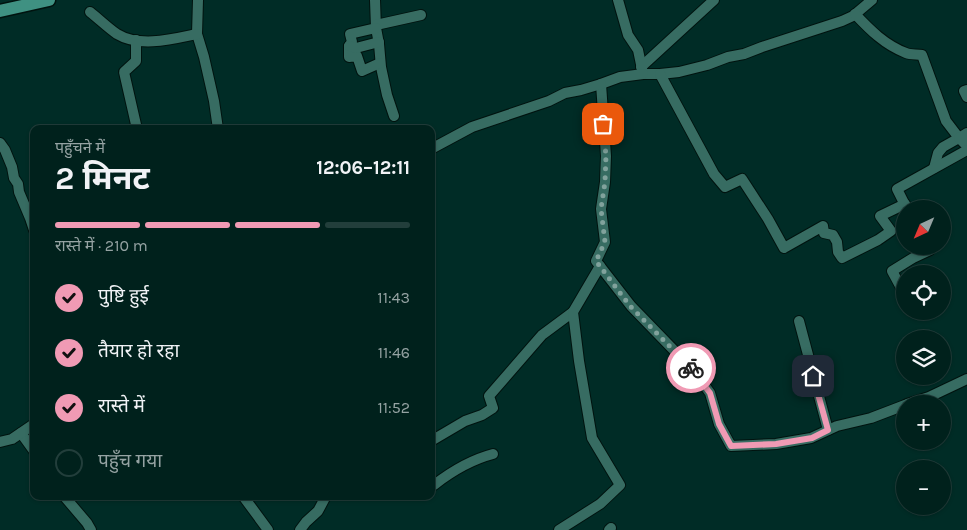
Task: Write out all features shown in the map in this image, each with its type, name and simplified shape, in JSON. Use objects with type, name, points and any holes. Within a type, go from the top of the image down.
[{"type":"main road","points":[[0,10],[49,0]]},
{"type":"street","points":[[198,0],[197,34],[206,64],[217,125]]},
{"type":"street","points":[[375,0],[380,63],[387,96],[394,116]]},
{"type":"street","points":[[618,0],[628,35],[638,50],[642,70]]},
{"type":"street","points":[[435,147],[472,127],[549,101],[565,93],[581,90],[642,70],[714,0]]},
{"type":"street","points":[[642,70],[660,74],[688,69],[744,54],[842,21],[855,14],[872,0]]},
{"type":"street","points":[[90,12],[118,34],[131,40],[160,42],[197,34]]},
{"type":"street","points":[[380,63],[362,71],[357,56],[349,57],[349,46],[352,42],[350,34],[421,14]]},
{"type":"street","points":[[855,14],[867,28],[884,41],[907,54],[922,55],[946,121],[963,136],[967,146]]},
{"type":"street","points":[[136,40],[136,61],[124,72],[136,125]]},
{"type":"street","points":[[349,46],[356,48],[379,42]]},
{"type":"street","points":[[660,74],[714,174],[725,187],[742,179],[784,248],[823,226],[824,233],[833,235],[837,242],[838,252],[842,258],[878,240],[891,231],[880,216],[896,210]]},
{"type":"street","points":[[601,84],[606,156],[601,209],[605,242],[596,261],[630,306],[694,371],[710,393],[719,424],[731,446],[776,444],[812,438],[837,426],[871,418],[896,408]]},
{"type":"street","points":[[967,90],[964,91],[967,97]]},
{"type":"street","points":[[934,168],[938,153],[943,147],[963,136]]},
{"type":"street","points":[[0,143],[12,166],[14,178],[30,218]]},
{"type":"street","points":[[903,200],[897,189],[967,150]]},
{"type":"street","points":[[902,265],[919,255]]},
{"type":"street","points":[[435,439],[465,421],[482,415],[493,408],[489,396],[542,335],[573,312],[600,266]]},
{"type":"street","points":[[896,269],[892,271],[896,278]]},
{"type":"street","points":[[559,530],[600,504],[620,485],[592,438],[573,312]]},
{"type":"street","points":[[799,321],[828,430]]},
{"type":"street","points":[[933,395],[967,379]]},
{"type":"street","points":[[0,442],[12,438],[30,427]]},
{"type":"street","points":[[21,433],[30,445]]},
{"type":"street","points":[[435,484],[453,470],[479,457],[493,454]]},
{"type":"street","points":[[67,500],[91,530]]},
{"type":"street","points":[[246,500],[268,530]]},
{"type":"street","points":[[300,530],[318,511],[324,500]]},
{"type":"way so far","points":[[603,124],[606,156],[601,209],[605,242],[596,261],[630,306],[691,368]]},
{"type":"route","points":[[691,368],[710,393],[719,424],[731,446],[776,444],[812,438],[828,430],[813,376]]}]
